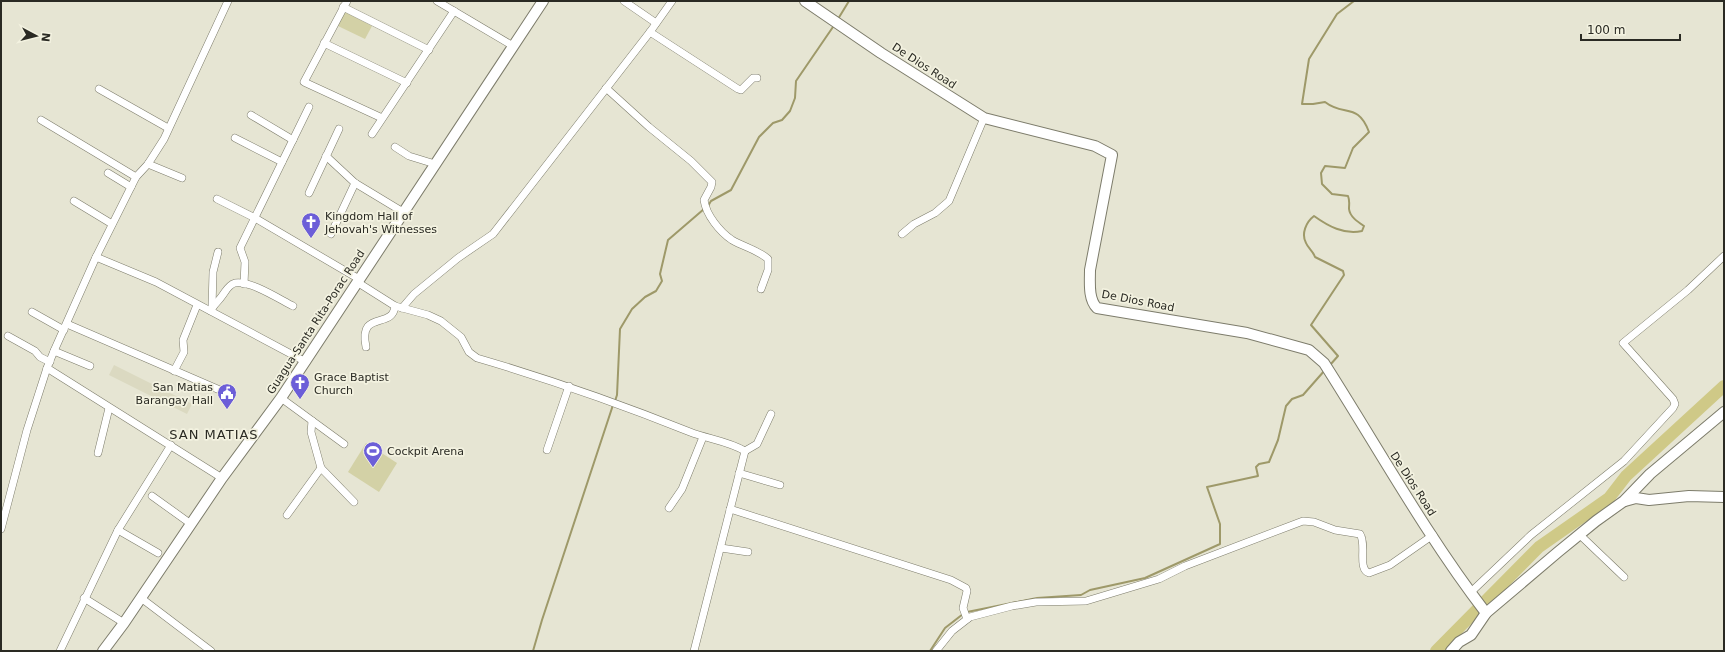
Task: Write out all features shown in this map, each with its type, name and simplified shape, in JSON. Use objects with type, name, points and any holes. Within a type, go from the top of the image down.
[{"type":"street","points":[[1,529],[27,430],[54,351],[112,224],[136,177],[148,164],[164,139],[228,1]]},
{"type":"street","points":[[437,1],[513,46]]},
{"type":"street","name":"Guagua-Santa Rita-Porac Road","points":[[103,651],[124,623],[222,478],[306,362],[402,212],[543,1]]},
{"type":"street","points":[[624,1],[656,23]]},
{"type":"street","points":[[366,347],[365,332],[368,326],[374,321],[387,319],[398,307],[458,258],[493,234],[650,32],[672,1]]},
{"type":"street","name":"De Dios Road","points":[[805,1],[895,62],[984,118],[1095,146],[1112,155],[1090,270],[1091,295],[1093,304],[1097,308],[1247,333],[1309,350],[1324,363],[1432,536],[1485,611]]},
{"type":"street","points":[[382,118],[304,82],[345,4],[429,50]]},
{"type":"street","points":[[372,134],[454,11]]},
{"type":"street","points":[[650,32],[738,89],[741,90],[753,78],[757,78]]},
{"type":"street","points":[[324,43],[407,83]]},
{"type":"street","points":[[606,88],[712,182],[704,200],[706,208],[719,228],[732,240],[768,259],[768,270],[761,289]]},
{"type":"street","points":[[99,89],[168,128]]},
{"type":"street","points":[[244,284],[245,262],[240,248],[309,107]]},
{"type":"street","points":[[251,115],[293,140]]},
{"type":"street","points":[[902,234],[914,224],[935,213],[949,201],[984,118]]},
{"type":"street","points":[[41,120],[136,177]]},
{"type":"street","points":[[309,193],[339,129]]},
{"type":"street","points":[[235,138],[282,162]]},
{"type":"street","points":[[395,147],[409,156],[435,164]]},
{"type":"street","points":[[326,156],[355,183],[402,212]]},
{"type":"street","points":[[148,164],[182,178]]},
{"type":"street","points":[[108,173],[131,187]]},
{"type":"street","points":[[331,234],[355,183]]},
{"type":"street","points":[[217,199],[255,218],[358,280],[398,307],[428,314],[441,321],[460,337],[469,352],[477,358],[568,386],[744,451]]},
{"type":"street","points":[[74,201],[112,224]]},
{"type":"street","points":[[212,309],[213,272],[218,252]]},
{"type":"street","points":[[1473,595],[1531,535],[1624,461],[1674,408],[1675,404],[1673,399],[1623,343],[1688,290],[1724,256]]},
{"type":"street","points":[[96,257],[156,282],[198,305],[212,309],[306,362]]},
{"type":"street","points":[[212,309],[230,286],[236,283],[250,285],[293,306]]},
{"type":"street","points":[[174,371],[184,352],[183,340],[198,305]]},
{"type":"street","points":[[32,312],[222,391]]},
{"type":"street","points":[[8,336],[35,351],[48,365],[109,408],[222,478]]},
{"type":"street","points":[[54,351],[90,366]]},
{"type":"street","points":[[547,450],[568,386]]},
{"type":"street","points":[[281,398],[344,444]]},
{"type":"street","points":[[98,453],[109,408]]},
{"type":"street","points":[[1451,651],[1459,642],[1471,635],[1485,611],[1624,501],[1650,474],[1724,412]]},
{"type":"street","points":[[694,651],[721,548],[744,451],[757,444],[770,414]]},
{"type":"street","points":[[312,421],[311,432],[321,468],[354,502]]},
{"type":"street","points":[[670,508],[682,489],[703,437]]},
{"type":"street","points":[[60,651],[84,598],[118,530],[170,445]]},
{"type":"street","points":[[287,515],[321,468]]},
{"type":"street","points":[[739,473],[780,485]]},
{"type":"street","points":[[152,496],[191,524]]},
{"type":"street","points":[[1624,501],[1636,498],[1649,500],[1689,496],[1724,497]]},
{"type":"street","points":[[730,508],[951,580],[966,588],[967,591],[963,608],[966,618]]},
{"type":"street","points":[[936,651],[952,631],[966,618],[981,613],[1036,602],[1086,601],[1159,579],[1185,566],[1303,521],[1314,522],[1335,530],[1360,534],[1362,543],[1363,568],[1369,574],[1390,565],[1432,536]]},
{"type":"street","points":[[118,530],[158,553]]},
{"type":"street","points":[[1580,535],[1624,577]]},
{"type":"street","points":[[721,548],[748,552]]},
{"type":"street","points":[[84,598],[124,623]]},
{"type":"street","points":[[141,598],[211,651]]},
{"type":"shaded area","points":[[345,12],[372,26],[365,39],[338,26]]},
{"type":"shaded area","points":[[114,365],[192,404],[187,414],[109,375]]},
{"type":"shaded area","name":"Cockpit Arena","points":[[366,443],[397,463],[379,492],[348,472]]},
{"type":"waterway","points":[[838,19],[849,1]]},
{"type":"waterway","points":[[1330,365],[1338,356],[1311,325],[1344,275],[1343,271],[1315,257],[1306,243],[1304,232],[1305,228],[1314,216],[1336,229],[1349,232],[1362,231],[1364,226],[1355,219],[1350,212],[1348,196],[1332,194],[1322,184],[1321,173],[1325,166],[1345,168],[1353,148],[1369,132],[1365,123],[1355,113],[1338,109],[1325,102],[1302,104],[1309,59],[1337,14],[1354,1]]},
{"type":"waterway","points":[[708,206],[711,201],[731,190],[759,137],[773,123],[782,120],[790,111],[795,98],[796,81],[835,24]]},
{"type":"waterway","points":[[615,401],[617,395],[620,329],[632,309],[645,297],[656,291],[662,281],[660,274],[668,240],[704,209]]},
{"type":"waterway","points":[[967,612],[1037,598],[1081,595],[1090,590],[1145,578],[1220,544],[1220,524],[1207,487],[1258,476],[1256,467],[1259,464],[1269,462],[1278,440],[1286,406],[1292,399],[1303,395],[1325,370]]},
{"type":"waterway","points":[[1436,651],[1539,547],[1609,498],[1626,476],[1724,386]]},
{"type":"waterway","points":[[533,651],[613,405]]},
{"type":"waterway","points":[[930,651],[945,628],[963,614]]},
{"type":"place","name":"Kingdom Hall of Jehovah's Witnesses","points":[[311,239]]},
{"type":"place","name":"Grace Baptist Church","points":[[300,400]]},
{"type":"place","name":"San Matias Barangay Hall","points":[[227,410]]},
{"type":"place","name":"Cockpit Arena","points":[[373,468]]},
{"type":"district","name":"SAN MATIAS","points":[[214,434]]}]
